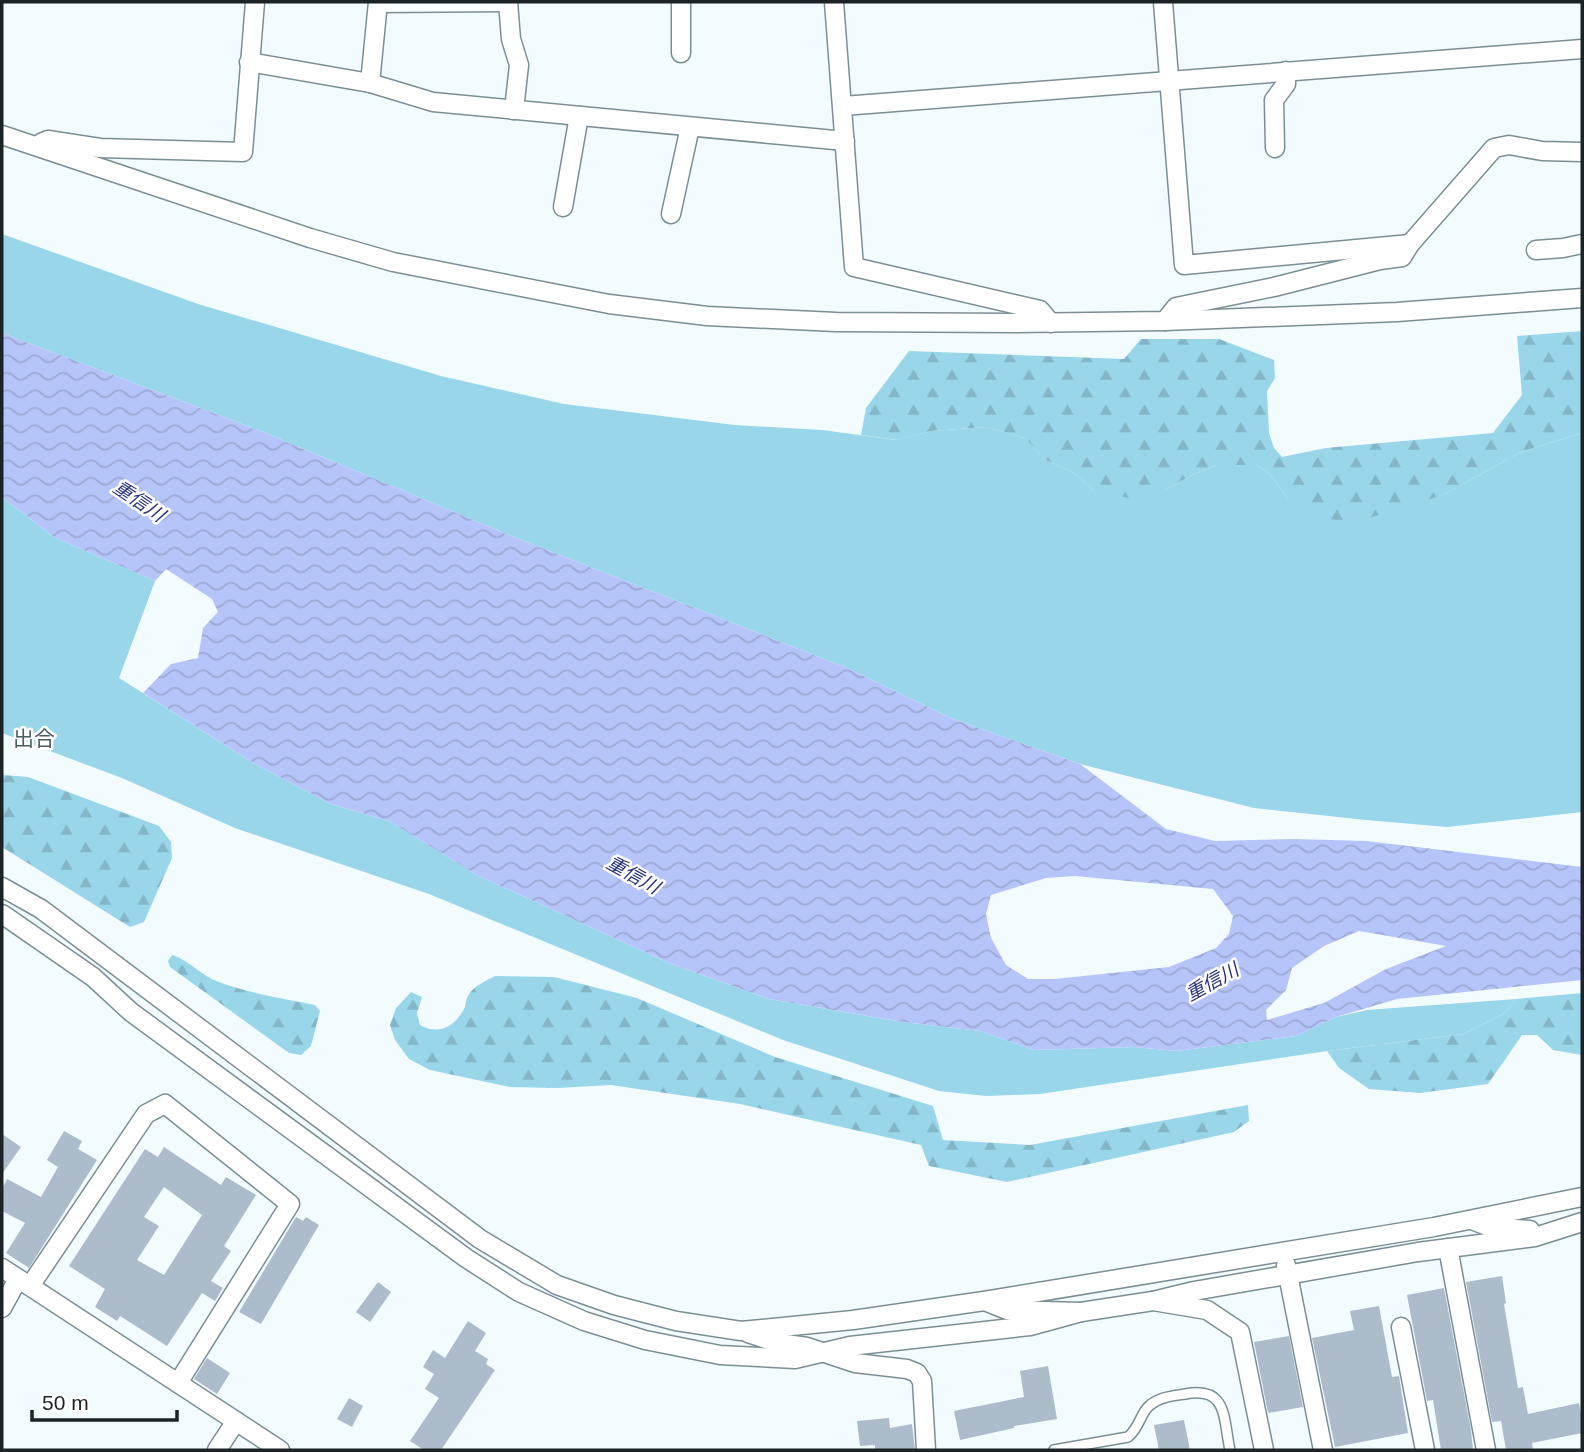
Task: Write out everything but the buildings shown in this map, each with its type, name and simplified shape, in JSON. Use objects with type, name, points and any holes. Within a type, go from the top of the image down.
[{"type":"street","points":[[35,146],[48,140],[113,149],[243,152],[255,2]]},
{"type":"street","points":[[370,83],[378,2],[508,2],[511,39],[519,65],[514,110]]},
{"type":"street","points":[[681,2],[681,53]]},
{"type":"street","points":[[834,2],[854,267],[1040,310],[1051,323]]},
{"type":"street","points":[[1163,2],[1184,265],[1409,244]]},
{"type":"street","points":[[843,106],[1582,49]]},
{"type":"street","points":[[249,62],[370,83],[433,102],[845,141]]},
{"type":"street","points":[[1275,148],[1274,100],[1286,84],[1286,71]]},
{"type":"street","points":[[563,207],[579,116]]},
{"type":"street","points":[[671,214],[690,127]]},
{"type":"street","points":[[2,135],[310,238],[393,262],[609,304],[707,316],[823,321],[1165,321],[1397,312],[1582,298]]},
{"type":"street","points":[[1165,321],[1176,307],[1402,257],[1409,244],[1494,148],[1509,145],[1582,152]]},
{"type":"street","points":[[1536,250],[1582,244]]},
{"type":"street","points":[[2,887],[51,917],[145,986],[216,1043],[480,1239],[557,1285],[676,1321],[741,1331],[778,1343],[807,1347],[855,1363],[907,1369],[917,1373],[922,1381],[926,1450]]},
{"type":"street","points":[[2,914],[93,977],[131,1012],[455,1250],[519,1292],[584,1321],[645,1340],[720,1354],[795,1359],[850,1346],[1030,1326],[1081,1312],[1153,1301],[1195,1291],[1448,1248],[1519,1240],[1555,1232],[1582,1222]]},
{"type":"street","points":[[2,1308],[24,1283],[146,1114],[165,1104],[290,1204],[178,1383]]},
{"type":"street","points":[[741,1331],[853,1320],[984,1301],[1284,1252],[1471,1219],[1582,1196]]},
{"type":"street","points":[[1471,1219],[1490,1227],[1582,1235]]},
{"type":"street","points":[[1448,1248],[1486,1450]]},
{"type":"street","points":[[1284,1252],[1323,1450]]},
{"type":"street","points":[[2,1268],[280,1450]]},
{"type":"street","points":[[984,1301],[1007,1310],[1081,1312]]},
{"type":"street","points":[[1153,1301],[1208,1310],[1240,1332],[1264,1450]]},
{"type":"street","points":[[1401,1327],[1425,1450]]},
{"type":"street","points":[[217,1450],[236,1421]]},
{"type":"lane","points":[[1054,1450],[1128,1437],[1136,1430],[1145,1409],[1152,1404],[1162,1398],[1198,1391],[1207,1392],[1221,1405],[1230,1450]]},
{"type":"green space","points":[[2,234],[198,304],[441,376],[564,404],[735,425],[822,430],[896,440],[931,431],[986,427],[1025,438],[1045,460],[1071,471],[1095,491],[1165,490],[1217,465],[1256,465],[1268,472],[1288,498],[1443,495],[1521,452],[1582,433],[1582,812],[1447,827],[1254,808],[1080,764],[953,719],[847,668],[509,535],[263,432],[2,333]]},
{"type":"green space","points":[[1582,331],[1582,433],[1521,452],[1443,495],[1353,523],[1311,516],[1288,498],[1268,472],[1256,465],[1217,465],[1165,490],[1134,499],[1095,491],[1071,471],[1045,460],[1025,438],[986,427],[931,431],[897,440],[861,435],[866,408],[909,351],[1124,359],[1141,339],[1219,339],[1274,360],[1275,378],[1267,391],[1269,433],[1274,448],[1282,457],[1326,448],[1493,433],[1522,395],[1517,336]]},
{"type":"green space","points":[[2,497],[54,537],[155,581],[119,678],[255,764],[331,804],[389,821],[479,876],[669,963],[769,999],[903,1022],[980,1031],[1034,1050],[1134,1047],[1177,1051],[1296,1036],[1336,1017],[1367,1010],[1516,999],[1505,1013],[1463,1034],[1327,1051],[1040,1094],[986,1096],[939,1091],[783,1040],[429,894],[235,828],[122,778],[2,733]]},
{"type":"green space","points":[[3,775],[28,777],[159,826],[171,842],[172,858],[144,922],[130,927],[2,847]]},
{"type":"green space","points":[[172,955],[226,985],[315,1005],[320,1011],[311,1046],[301,1055],[289,1053],[170,967],[168,961]]},
{"type":"green space","points":[[495,976],[554,977],[637,998],[775,1057],[933,1106],[943,1140],[1030,1145],[1248,1105],[1249,1121],[1234,1132],[1007,1182],[929,1166],[921,1145],[740,1104],[611,1085],[510,1087],[430,1070],[409,1059],[395,1040],[390,1025],[396,1008],[411,992],[422,997],[417,1013],[420,1025],[434,1030],[440,1029],[457,1019],[473,989]]},
{"type":"green space","points":[[1582,993],[1582,1055],[1553,1050],[1537,1035],[1522,1035],[1488,1084],[1420,1093],[1369,1089],[1339,1068],[1327,1051],[1463,1034],[1505,1013],[1516,999]]},
{"type":"water","name":"重信川","points":[[2,333],[263,432],[509,535],[847,668],[953,719],[1080,764],[1166,829],[1215,841],[1367,841],[1582,867],[1582,980],[1397,999],[1336,1017],[1296,1036],[1177,1051],[1134,1047],[1034,1050],[980,1031],[903,1022],[769,999],[669,963],[479,876],[389,821],[331,804],[255,764],[143,693],[171,664],[198,658],[203,628],[218,612],[212,599],[166,569],[155,581],[54,537],[2,497]],"holes":[[[1075,876],[1213,889],[1233,916],[1229,934],[1216,948],[1169,967],[1055,979],[1028,979],[1006,965],[991,938],[986,914],[991,895],[1046,878]],[[1359,931],[1446,946],[1386,969],[1324,1003],[1267,1020],[1266,1010],[1286,990],[1292,968],[1324,946]]]},
{"type":"district","name":"出合","points":[[34,738]]}]
